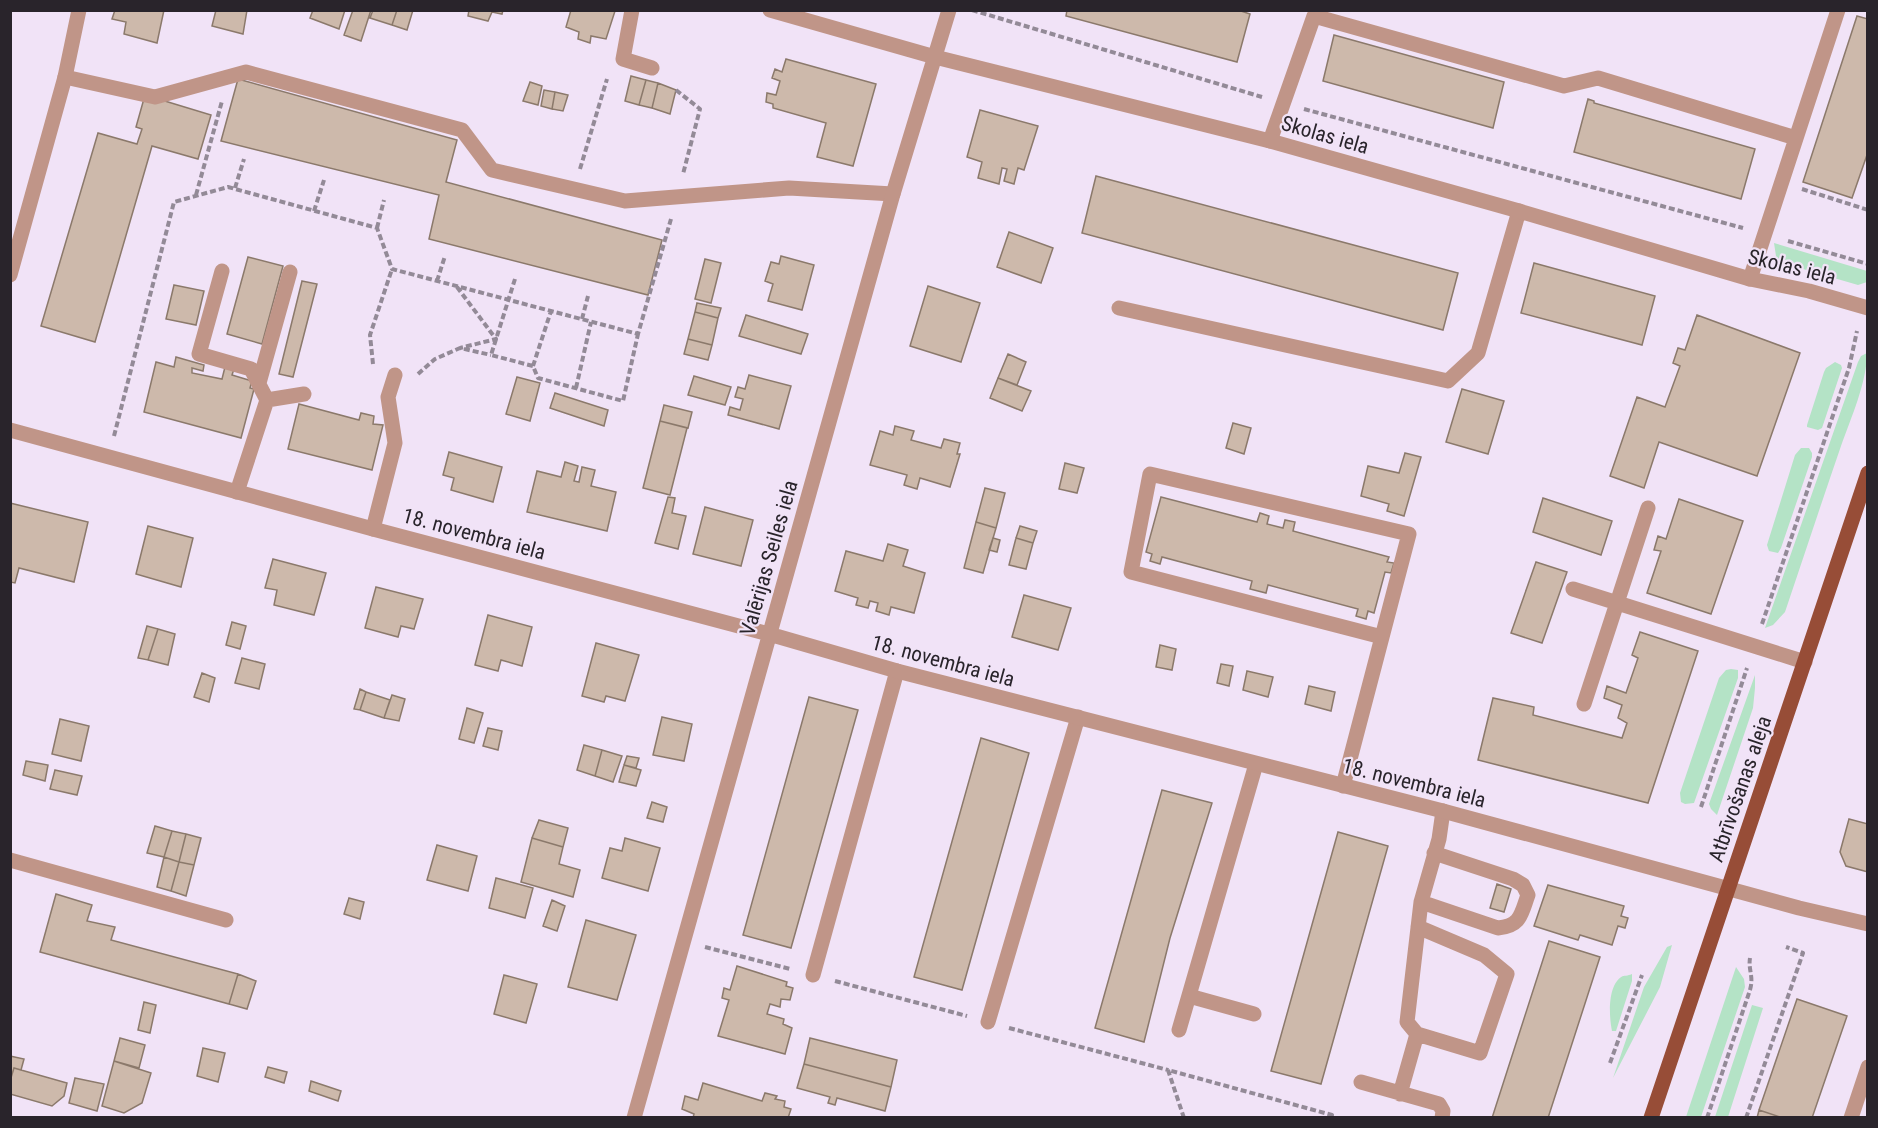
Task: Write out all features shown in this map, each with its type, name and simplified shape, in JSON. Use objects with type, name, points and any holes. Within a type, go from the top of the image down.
[{"type":"main road","name":"Atbrīvošanas aleja","points":[[1651,1118],[1868,473]]},
{"type":"street","points":[[10,275],[65,77],[79,10]]},
{"type":"street","points":[[632,10],[623,59],[652,68]]},
{"type":"street","name":"Skolas iela","points":[[770,10],[935,57],[1270,141],[1750,279],[1809,291],[1868,308]]},
{"type":"street","name":"Valērijas Seiles iela","points":[[634,1118],[893,194],[949,10]]},
{"type":"street","points":[[1750,279],[1838,10]]},
{"type":"street","points":[[1270,141],[1314,16],[1564,86],[1598,78],[1796,138]]},
{"type":"street","points":[[65,77],[155,97],[246,72],[462,130],[492,170],[625,201],[789,188],[893,194]]},
{"type":"street","points":[[1119,308],[1448,381],[1478,353],[1519,211]]},
{"type":"street","points":[[222,271],[199,354],[251,369],[267,400],[237,492]]},
{"type":"street","points":[[259,383],[290,272]]},
{"type":"street","points":[[373,529],[395,443],[388,397],[395,375]]},
{"type":"street","points":[[267,400],[304,394]]},
{"type":"street","name":"18. novembra iela","points":[[10,430],[769,634],[897,671],[1443,812],[1728,887],[1798,908],[1868,924]]},
{"type":"street","points":[[1343,786],[1409,534],[1150,474],[1131,572],[1382,637]]},
{"type":"street","points":[[1584,704],[1648,508]]},
{"type":"street","points":[[1573,589],[1805,662]]},
{"type":"street","points":[[813,975],[897,671]]},
{"type":"street","points":[[988,1022],[1078,717]]},
{"type":"street","points":[[1179,1030],[1256,764]]},
{"type":"street","points":[[1418,927],[1484,955],[1507,974],[1480,1053],[1418,1034],[1407,1022],[1418,927],[1421,902],[1439,839],[1443,812]]},
{"type":"street","points":[[1421,902],[1498,928],[1510,927],[1518,921],[1528,895],[1523,885],[1513,879],[1434,853]]},
{"type":"street","points":[[10,860],[226,920]]},
{"type":"street","points":[[1189,996],[1254,1014]]},
{"type":"street","points":[[1400,1094],[1418,1034]]},
{"type":"street","points":[[1851,1118],[1868,1067]]},
{"type":"street","points":[[1361,1082],[1440,1104],[1443,1111],[1442,1118]]},
{"type":"path","points":[[972,10],[1283,104],[1868,264]]},
{"type":"path","points":[[196,196],[229,77]]},
{"type":"path","points":[[574,189],[607,79]]},
{"type":"path","points":[[551,311],[533,366],[538,378],[623,401],[638,334],[700,109],[676,90]]},
{"type":"path","points":[[235,188],[244,159]]},
{"type":"path","points":[[314,211],[324,180]]},
{"type":"path","points":[[1781,183],[1868,210]]},
{"type":"path","points":[[109,457],[174,202],[228,187],[377,228]]},
{"type":"path","points":[[374,367],[370,335],[392,269],[377,228],[384,200]]},
{"type":"path","points":[[437,281],[445,256]]},
{"type":"path","points":[[392,269],[638,334]]},
{"type":"path","points":[[491,355],[515,279]]},
{"type":"path","points":[[456,286],[496,339]]},
{"type":"path","points":[[582,319],[588,296]]},
{"type":"path","points":[[576,388],[591,322]]},
{"type":"path","points":[[1701,807],[1849,368],[1857,331]]},
{"type":"path","points":[[413,379],[435,359],[460,348],[496,339]]},
{"type":"path","points":[[460,348],[533,366]]},
{"type":"path","points":[[683,941],[1332,1115],[1329,1118]]},
{"type":"path","points":[[1746,1118],[1803,953],[1786,947]]},
{"type":"path","points":[[1707,1118],[1753,979],[1750,958]]},
{"type":"path","points":[[1610,1063],[1642,975]]},
{"type":"path","points":[[1168,1071],[1184,1118]]},
{"type":"green space","points":[[1774,243],[1867,271],[1867,282],[1858,285],[1779,262]]},
{"type":"green space","points":[[1867,353],[1858,400],[1785,612],[1773,625],[1765,628],[1858,362],[1861,356]]},
{"type":"green space","points":[[1835,362],[1842,368],[1822,428],[1818,430],[1807,427],[1824,372]]},
{"type":"green space","points":[[1801,448],[1809,448],[1812,457],[1781,548],[1778,553],[1769,551],[1767,545],[1795,455]]},
{"type":"green space","points":[[1726,670],[1738,670],[1738,678],[1694,803],[1685,804],[1681,802],[1680,793],[1719,678]]},
{"type":"green space","points":[[1755,675],[1753,708],[1717,815],[1709,804]]},
{"type":"green space","points":[[1672,945],[1660,987],[1613,1078],[1644,987],[1667,947]]},
{"type":"green space","points":[[1736,967],[1744,979],[1745,987],[1701,1117],[1686,1117]]},
{"type":"green space","points":[[1632,974],[1632,981],[1616,1031],[1612,1031],[1610,1001],[1614,986],[1623,976]]},
{"type":"green space","points":[[1752,1005],[1763,1008],[1728,1117],[1715,1117]]},
{"type":"building","points":[[115,10],[164,10],[157,43],[124,34],[126,22],[112,19]]},
{"type":"building","points":[[216,10],[247,10],[243,34],[212,26]]},
{"type":"building","points":[[313,10],[345,10],[339,29],[310,18]]},
{"type":"building","points":[[353,10],[371,10],[361,41],[344,35]]},
{"type":"building","points":[[373,10],[397,10],[392,25],[370,18]]},
{"type":"building","points":[[397,10],[413,10],[407,30],[392,25]]},
{"type":"building","points":[[469,10],[503,10],[502,14],[492,12],[488,21],[468,16]]},
{"type":"building","points":[[571,10],[615,11],[606,39],[591,36],[590,43],[578,39],[579,32],[566,27]]},
{"type":"building","points":[[1067,10],[1238,10],[1250,14],[1237,62],[1066,16]]},
{"type":"building","points":[[1857,16],[1868,19],[1868,152],[1852,198],[1803,182]]},
{"type":"building","points":[[1334,35],[1504,82],[1493,128],[1323,81]]},
{"type":"building","points":[[786,59],[876,84],[853,166],[817,157],[826,123],[773,108],[773,104],[766,102],[767,93],[776,95],[780,81],[772,78],[775,69],[782,72]]},
{"type":"building","points":[[631,76],[646,80],[639,105],[625,101]]},
{"type":"building","points":[[238,79],[457,140],[446,182],[662,240],[648,295],[429,239],[439,195],[221,141]]},
{"type":"building","points":[[646,80],[658,83],[652,108],[639,105]]},
{"type":"building","points":[[530,82],[542,86],[538,105],[523,101]]},
{"type":"building","points":[[658,83],[676,90],[670,114],[652,108]]},
{"type":"building","points":[[544,90],[555,92],[552,109],[541,106]]},
{"type":"building","points":[[555,92],[568,95],[563,111],[552,109]]},
{"type":"building","points":[[145,95],[211,115],[198,159],[152,146],[95,342],[41,326],[98,133],[137,144],[142,129],[136,127]]},
{"type":"building","points":[[1588,99],[1594,103],[1755,149],[1741,199],[1574,152]]},
{"type":"building","points":[[980,110],[1038,126],[1024,170],[1018,168],[1014,184],[1004,181],[1007,169],[1002,168],[999,184],[978,178],[982,162],[967,157]]},
{"type":"building","points":[[1096,176],[1458,273],[1443,330],[1082,233]]},
{"type":"building","points":[[1009,232],[1053,248],[1041,283],[997,267]]},
{"type":"building","points":[[781,256],[814,265],[802,310],[768,301],[773,284],[765,281],[771,262],[779,264]]},
{"type":"building","points":[[248,257],[283,266],[262,344],[227,334]]},
{"type":"building","points":[[705,259],[721,263],[711,303],[695,299]]},
{"type":"building","points":[[1534,263],[1655,296],[1642,345],[1521,313]]},
{"type":"building","points":[[302,281],[317,284],[293,377],[279,374]]},
{"type":"building","points":[[174,285],[204,291],[196,325],[166,319]]},
{"type":"building","points":[[928,286],[980,303],[961,362],[910,346]]},
{"type":"building","points":[[697,303],[721,308],[718,318],[695,312]]},
{"type":"building","points":[[695,312],[718,318],[712,345],[688,339]]},
{"type":"building","points":[[746,315],[808,334],[801,354],[739,336]]},
{"type":"building","points":[[1697,315],[1800,353],[1757,476],[1659,442],[1644,488],[1610,476],[1637,397],[1665,407],[1680,366],[1673,363],[1678,348],[1685,350]]},
{"type":"building","points":[[688,339],[712,345],[708,360],[684,354]]},
{"type":"building","points":[[1008,354],[1026,362],[1017,385],[998,378]]},
{"type":"building","points":[[176,357],[204,365],[203,371],[192,368],[192,373],[222,379],[225,367],[234,369],[232,375],[252,381],[250,388],[254,389],[241,438],[144,412],[156,362],[174,367]]},
{"type":"building","points":[[749,375],[791,386],[779,429],[728,415],[730,407],[740,410],[743,399],[735,397],[738,387],[745,389]]},
{"type":"building","points":[[694,376],[731,387],[725,405],[688,395]]},
{"type":"building","points":[[517,377],[540,383],[530,421],[506,414]]},
{"type":"building","points":[[998,378],[1031,391],[1022,411],[990,398]]},
{"type":"building","points":[[1462,389],[1504,401],[1488,454],[1446,442]]},
{"type":"building","points":[[555,393],[608,410],[604,426],[550,408]]},
{"type":"building","points":[[299,404],[359,420],[361,413],[374,416],[373,424],[383,425],[372,470],[288,449]]},
{"type":"building","points":[[664,405],[692,412],[688,428],[660,421]]},
{"type":"building","points":[[660,421],[687,428],[670,495],[643,488]]},
{"type":"building","points":[[1233,423],[1251,428],[1244,454],[1226,448]]},
{"type":"building","points":[[895,426],[914,431],[911,440],[941,448],[944,439],[960,443],[957,454],[960,454],[950,487],[920,478],[917,489],[904,485],[907,475],[870,465],[880,431],[893,435]]},
{"type":"building","points":[[449,452],[502,467],[493,502],[451,490],[454,478],[443,475]]},
{"type":"building","points":[[1405,453],[1421,457],[1404,516],[1387,511],[1389,504],[1361,496],[1368,466],[1399,473]]},
{"type":"building","points":[[565,462],[578,466],[574,481],[579,482],[582,467],[595,470],[591,486],[616,492],[607,531],[527,512],[537,471],[561,477]]},
{"type":"building","points":[[1065,463],[1084,468],[1077,493],[1059,489]]},
{"type":"building","points":[[985,488],[1005,493],[996,528],[976,522]]},
{"type":"building","points":[[668,497],[675,498],[672,513],[686,516],[678,549],[655,543]]},
{"type":"building","points":[[1161,497],[1257,522],[1260,513],[1269,516],[1267,524],[1283,528],[1285,520],[1295,522],[1293,531],[1389,557],[1387,562],[1394,563],[1391,573],[1385,572],[1374,613],[1368,611],[1366,619],[1356,616],[1358,609],[1268,585],[1266,593],[1250,589],[1252,581],[1162,557],[1160,564],[1150,561],[1152,554],[1146,552]]},
{"type":"building","points":[[1543,498],[1612,521],[1601,555],[1533,532]]},
{"type":"building","points":[[1679,499],[1743,521],[1711,614],[1647,593],[1661,551],[1654,550],[1658,536],[1666,539]]},
{"type":"building","points":[[10,503],[88,522],[74,582],[19,568],[15,583],[10,582]]},
{"type":"building","points":[[705,507],[753,520],[741,566],[693,554]]},
{"type":"building","points":[[976,522],[996,528],[983,573],[964,568]]},
{"type":"building","points":[[148,526],[193,538],[181,587],[136,574]]},
{"type":"building","points":[[1020,526],[1037,531],[1033,543],[1016,538]]},
{"type":"building","points":[[993,538],[1000,540],[997,552],[989,550]]},
{"type":"building","points":[[1016,538],[1033,543],[1026,569],[1009,565]]},
{"type":"building","points":[[888,544],[908,550],[903,566],[925,573],[914,613],[891,607],[889,615],[876,611],[878,603],[870,601],[868,608],[856,605],[858,598],[835,591],[846,551],[883,561]]},
{"type":"building","points":[[273,559],[326,573],[314,615],[274,605],[277,590],[265,588]]},
{"type":"building","points":[[1536,562],[1567,572],[1542,643],[1511,633]]},
{"type":"building","points":[[376,587],[423,599],[414,629],[401,626],[398,637],[365,628]]},
{"type":"building","points":[[1024,595],[1071,608],[1058,650],[1012,637]]},
{"type":"building","points":[[488,615],[532,627],[522,666],[501,660],[498,671],[475,665]]},
{"type":"building","points":[[232,622],[246,626],[240,649],[226,645]]},
{"type":"building","points":[[147,626],[158,629],[148,660],[138,658]]},
{"type":"building","points":[[158,629],[175,634],[168,665],[148,660]]},
{"type":"building","points":[[1640,632],[1698,651],[1648,803],[1478,760],[1493,698],[1534,707],[1533,715],[1622,738],[1627,723],[1618,718],[1622,705],[1604,698],[1607,686],[1626,693],[1638,658],[1632,655]]},
{"type":"building","points":[[596,643],[639,655],[625,701],[606,696],[604,702],[582,696]]},
{"type":"building","points":[[1160,645],[1176,649],[1172,670],[1156,667]]},
{"type":"building","points":[[242,658],[265,664],[259,689],[235,683]]},
{"type":"building","points":[[1221,664],[1233,666],[1229,686],[1217,683]]},
{"type":"building","points":[[1247,671],[1273,677],[1268,697],[1243,690]]},
{"type":"building","points":[[202,673],[215,678],[209,702],[194,697]]},
{"type":"building","points":[[1309,686],[1335,692],[1331,711],[1305,704]]},
{"type":"building","points":[[360,689],[366,692],[360,710],[354,709]]},
{"type":"building","points":[[366,692],[390,700],[384,718],[360,710]]},
{"type":"building","points":[[392,695],[405,699],[399,721],[384,718]]},
{"type":"building","points":[[809,697],[858,710],[791,948],[743,935]]},
{"type":"building","points":[[467,708],[483,713],[474,743],[459,739]]},
{"type":"building","points":[[662,717],[692,724],[684,761],[653,755]]},
{"type":"building","points":[[60,719],[89,726],[81,761],[52,754]]},
{"type":"building","points":[[488,728],[502,731],[498,750],[483,746]]},
{"type":"building","points":[[981,738],[1029,753],[962,990],[914,977]]},
{"type":"building","points":[[584,745],[602,750],[595,776],[577,770]]},
{"type":"building","points":[[602,750],[622,756],[613,782],[595,776]]},
{"type":"building","points":[[627,756],[639,758],[636,768],[624,765]]},
{"type":"building","points":[[26,761],[48,765],[45,781],[23,775]]},
{"type":"building","points":[[624,765],[641,770],[636,786],[619,782]]},
{"type":"building","points":[[55,770],[82,776],[77,795],[50,789]]},
{"type":"building","points":[[1162,790],[1212,803],[1170,938],[1144,1042],[1095,1028]]},
{"type":"building","points":[[652,802],[667,807],[663,822],[647,818]]},
{"type":"building","points":[[1849,819],[1868,824],[1868,872],[1846,866],[1840,852]]},
{"type":"building","points":[[539,820],[568,828],[563,847],[532,838]]},
{"type":"building","points":[[155,826],[172,831],[164,857],[147,853]]},
{"type":"building","points":[[172,831],[186,834],[179,862],[164,857]]},
{"type":"building","points":[[1338,832],[1388,846],[1321,1084],[1271,1071]]},
{"type":"building","points":[[186,834],[201,838],[194,865],[179,862]]},
{"type":"building","points":[[532,838],[563,847],[559,864],[580,870],[573,897],[521,882]]},
{"type":"building","points":[[625,838],[660,848],[648,891],[602,878],[610,848],[622,851]]},
{"type":"building","points":[[437,845],[477,856],[468,891],[427,880]]},
{"type":"building","points":[[164,857],[179,862],[171,891],[157,887]]},
{"type":"building","points":[[179,862],[194,865],[186,896],[171,891]]},
{"type":"building","points":[[496,878],[533,888],[525,918],[489,908]]},
{"type":"building","points":[[1497,884],[1511,889],[1504,912],[1490,908]]},
{"type":"building","points":[[1548,885],[1624,906],[1621,916],[1628,918],[1625,928],[1618,926],[1612,945],[1580,935],[1578,940],[1534,926]]},
{"type":"building","points":[[56,894],[92,905],[87,921],[115,927],[111,940],[238,974],[229,1004],[40,952]]},
{"type":"building","points":[[349,898],[364,902],[360,919],[344,914]]},
{"type":"building","points":[[552,900],[565,906],[557,931],[543,926]]},
{"type":"building","points":[[586,920],[636,935],[617,1000],[568,987]]},
{"type":"building","points":[[1549,941],[1600,957],[1548,1118],[1492,1118]]},
{"type":"building","points":[[737,966],[787,982],[786,986],[793,988],[790,1000],[781,999],[780,1007],[770,1004],[767,1014],[784,1019],[783,1024],[792,1028],[785,1054],[718,1036],[729,1000],[722,998],[724,988],[730,990]]},
{"type":"building","points":[[238,974],[256,981],[247,1009],[229,1004]]},
{"type":"building","points":[[504,975],[537,984],[526,1023],[494,1014]]},
{"type":"building","points":[[1797,999],[1847,1016],[1812,1118],[1783,1118],[1759,1110]]},
{"type":"building","points":[[144,1002],[156,1005],[150,1033],[138,1030]]},
{"type":"building","points":[[120,1038],[145,1045],[139,1068],[114,1061]]},
{"type":"building","points":[[810,1038],[897,1060],[891,1087],[804,1064]]},
{"type":"building","points":[[203,1048],[225,1053],[218,1082],[197,1076]]},
{"type":"building","points":[[10,1056],[24,1059],[21,1070],[14,1068],[10,1081]]},
{"type":"building","points":[[114,1061],[151,1073],[142,1103],[124,1113],[102,1106]]},
{"type":"building","points":[[804,1064],[891,1087],[885,1111],[837,1098],[835,1105],[828,1103],[830,1097],[797,1088]]},
{"type":"building","points":[[268,1067],[287,1072],[284,1083],[265,1077]]},
{"type":"building","points":[[14,1068],[67,1083],[64,1096],[52,1106],[10,1094],[10,1081]]},
{"type":"building","points":[[75,1078],[104,1084],[97,1111],[69,1103]]},
{"type":"building","points":[[311,1081],[341,1091],[338,1101],[309,1091]]},
{"type":"building","points":[[703,1083],[762,1101],[765,1093],[777,1096],[775,1099],[785,1101],[784,1107],[791,1109],[788,1118],[693,1118],[694,1114],[682,1109],[685,1096],[698,1100]]},
{"type":"building","points":[[1759,1110],[1783,1118],[1757,1118]]}]
